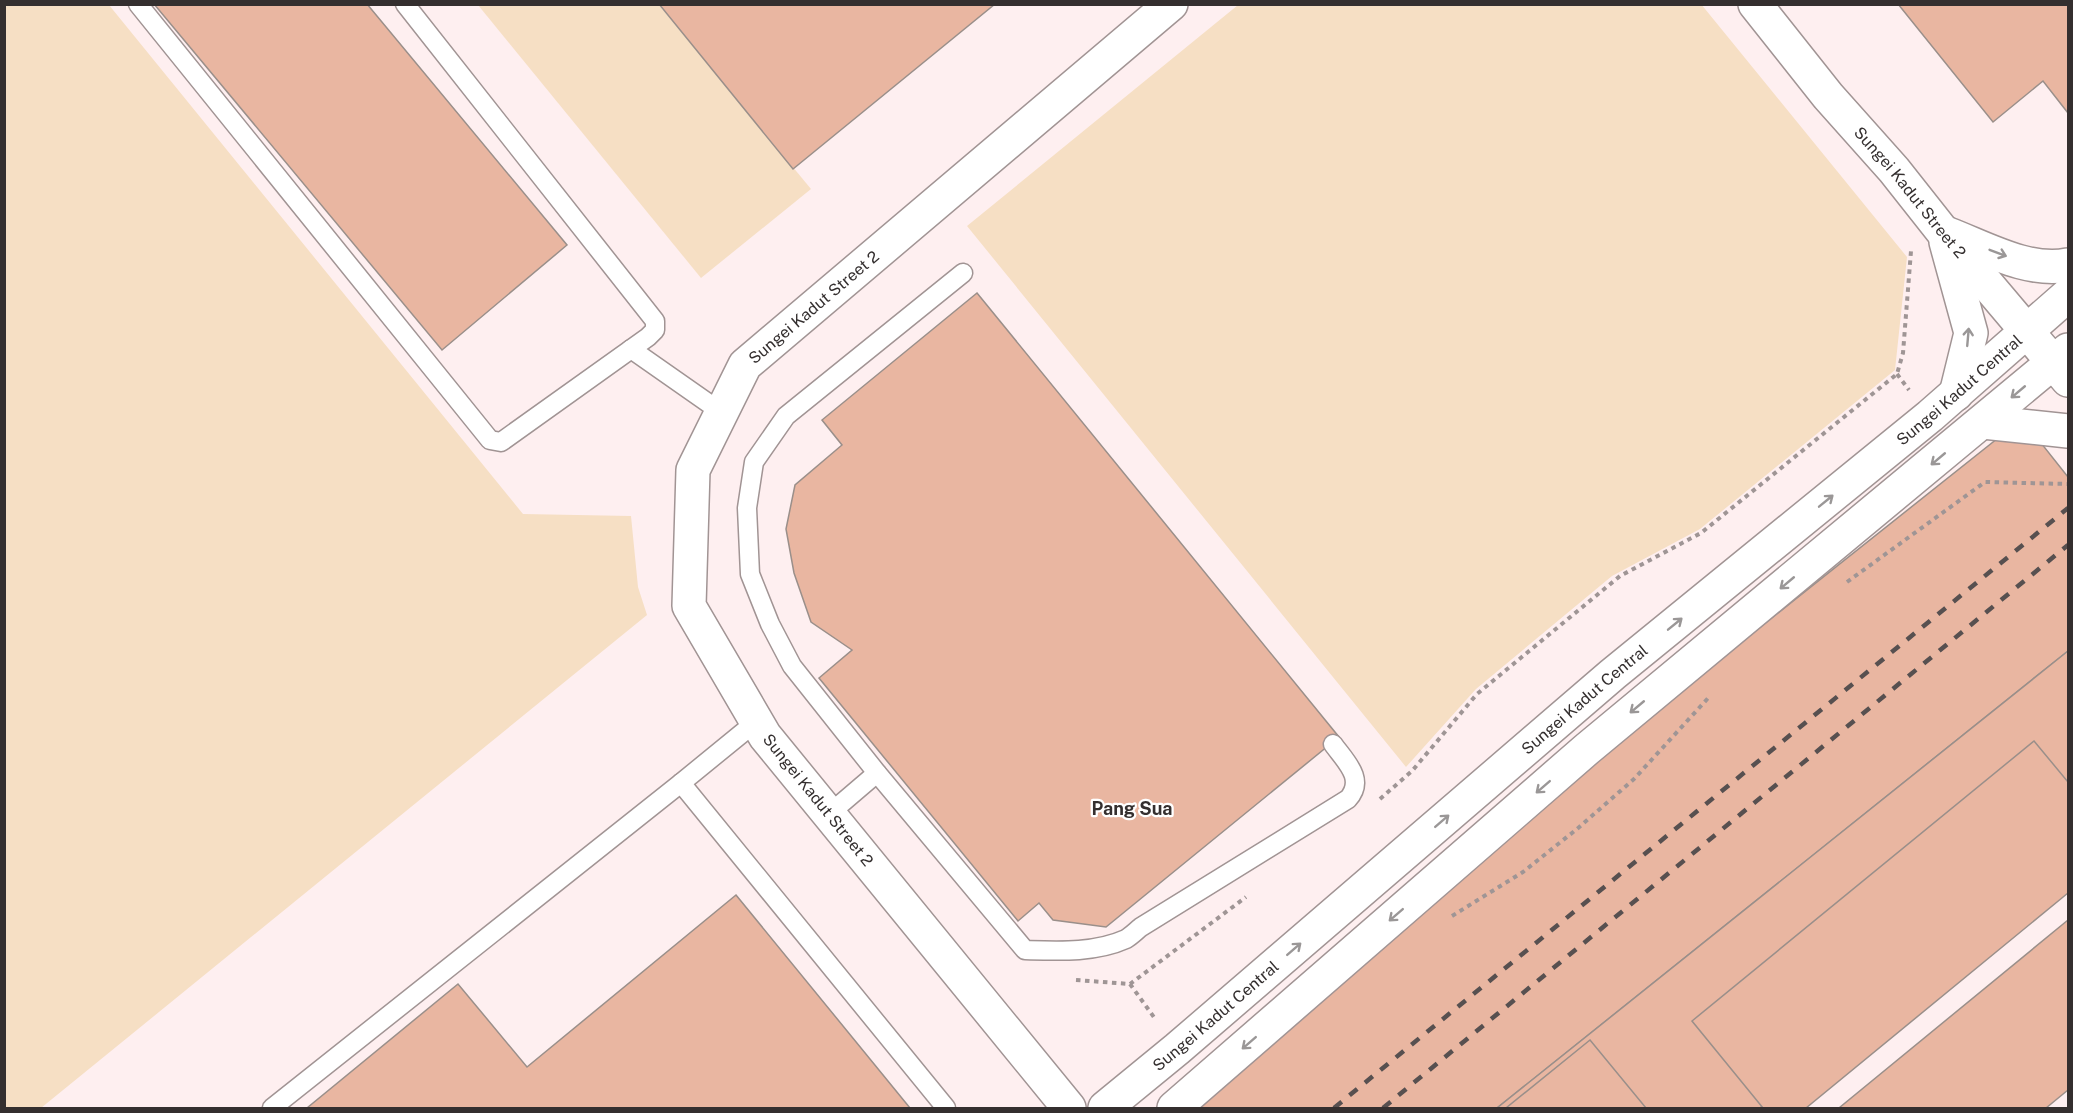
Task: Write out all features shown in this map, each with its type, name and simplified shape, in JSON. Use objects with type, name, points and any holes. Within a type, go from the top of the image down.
[{"type":"street","name":"Sungei Kadut Street 2","points":[[1062,1106],[765,736],[689,606],[693,470],[745,365],[1171,4]]},
{"type":"street","name":"Sungei Kadut Street 2","points":[[1755,4],[1828,96],[1894,170],[1941,229],[2028,330],[2064,364]]},
{"type":"street","points":[[1941,229],[2019,262],[2053,268],[2068,265]]},
{"type":"street","points":[[1941,229],[1971,333],[1956,394]]},
{"type":"street","name":"Sungei Kadut Central","points":[[1105,1108],[1177,1049],[1613,675],[1956,394],[2068,295]]},
{"type":"street","points":[[1174,1108],[1587,749],[1983,422],[2064,364]]},
{"type":"street","points":[[1983,422],[2068,431]]},
{"type":"lane","points":[[138,4],[490,440],[501,442],[631,349],[655,330],[655,321],[405,4]]},
{"type":"lane","points":[[963,273],[786,416],[754,462],[747,508],[750,574],[770,624],[792,666],[1025,950],[1061,951],[1099,947],[1127,939],[1141,927],[1348,799],[1356,785],[1354,774],[1333,744]]},
{"type":"lane","points":[[631,349],[721,412]]},
{"type":"lane","points":[[272,1108],[757,720]]},
{"type":"lane","points":[[829,814],[877,772]]},
{"type":"lane","points":[[681,783],[946,1108]]},
{"type":"path","points":[[1374,804],[1412,771],[1477,694],[1620,576],[1701,533],[1897,374],[1903,353],[1911,252],[1941,229]]},
{"type":"path","points":[[1845,584],[1985,482],[2068,484]]},
{"type":"path","points":[[1449,918],[1524,872],[1577,829],[1634,779],[1717,687]]},
{"type":"path","points":[[1073,980],[1130,984],[1253,893]]},
{"type":"path","points":[[1130,984],[1177,1049]]},
{"type":"shaded area","points":[[5,4],[109,5],[523,514],[631,516],[638,587],[647,615],[41,1108],[4,1108]]},
{"type":"shaded area","points":[[1701,4],[1907,257],[1895,370],[1700,529],[1612,576],[1476,689],[1406,767],[967,226],[1238,5]]},
{"type":"shaded area","points":[[478,5],[659,5],[811,189],[701,278]]},
{"type":"building","points":[[154,4],[367,4],[567,245],[442,350]]},
{"type":"building","points":[[659,4],[995,4],[793,169]]},
{"type":"building","points":[[1898,4],[2068,4],[2068,113],[2043,81],[1993,122]]},
{"type":"building","points":[[977,293],[1339,737],[1106,927],[1053,920],[1039,903],[1018,921],[819,678],[852,650],[811,622],[794,573],[786,529],[795,485],[842,445],[822,420]]},
{"type":"building","points":[[2022,419],[2068,477],[2068,651],[1497,1108],[1176,1108],[1168,1098]]},
{"type":"building","points":[[2068,651],[2068,850],[1760,1108],[1497,1108]]},
{"type":"building","points":[[2034,741],[2068,782],[2068,893],[1806,1108],[1763,1108],[1692,1021]]},
{"type":"building","points":[[736,895],[910,1108],[307,1108],[458,984],[527,1067]]},
{"type":"building","points":[[2068,920],[2068,1090],[2046,1108],[1839,1108]]},
{"type":"building","points":[[1590,1040],[1646,1108],[1506,1108]]},
{"type":"railway","points":[[1334,1108],[2068,508]]},
{"type":"railway","points":[[1383,1108],[2068,545]]},
{"type":"district","name":"Pang Sua","points":[[1132,808]]}]
